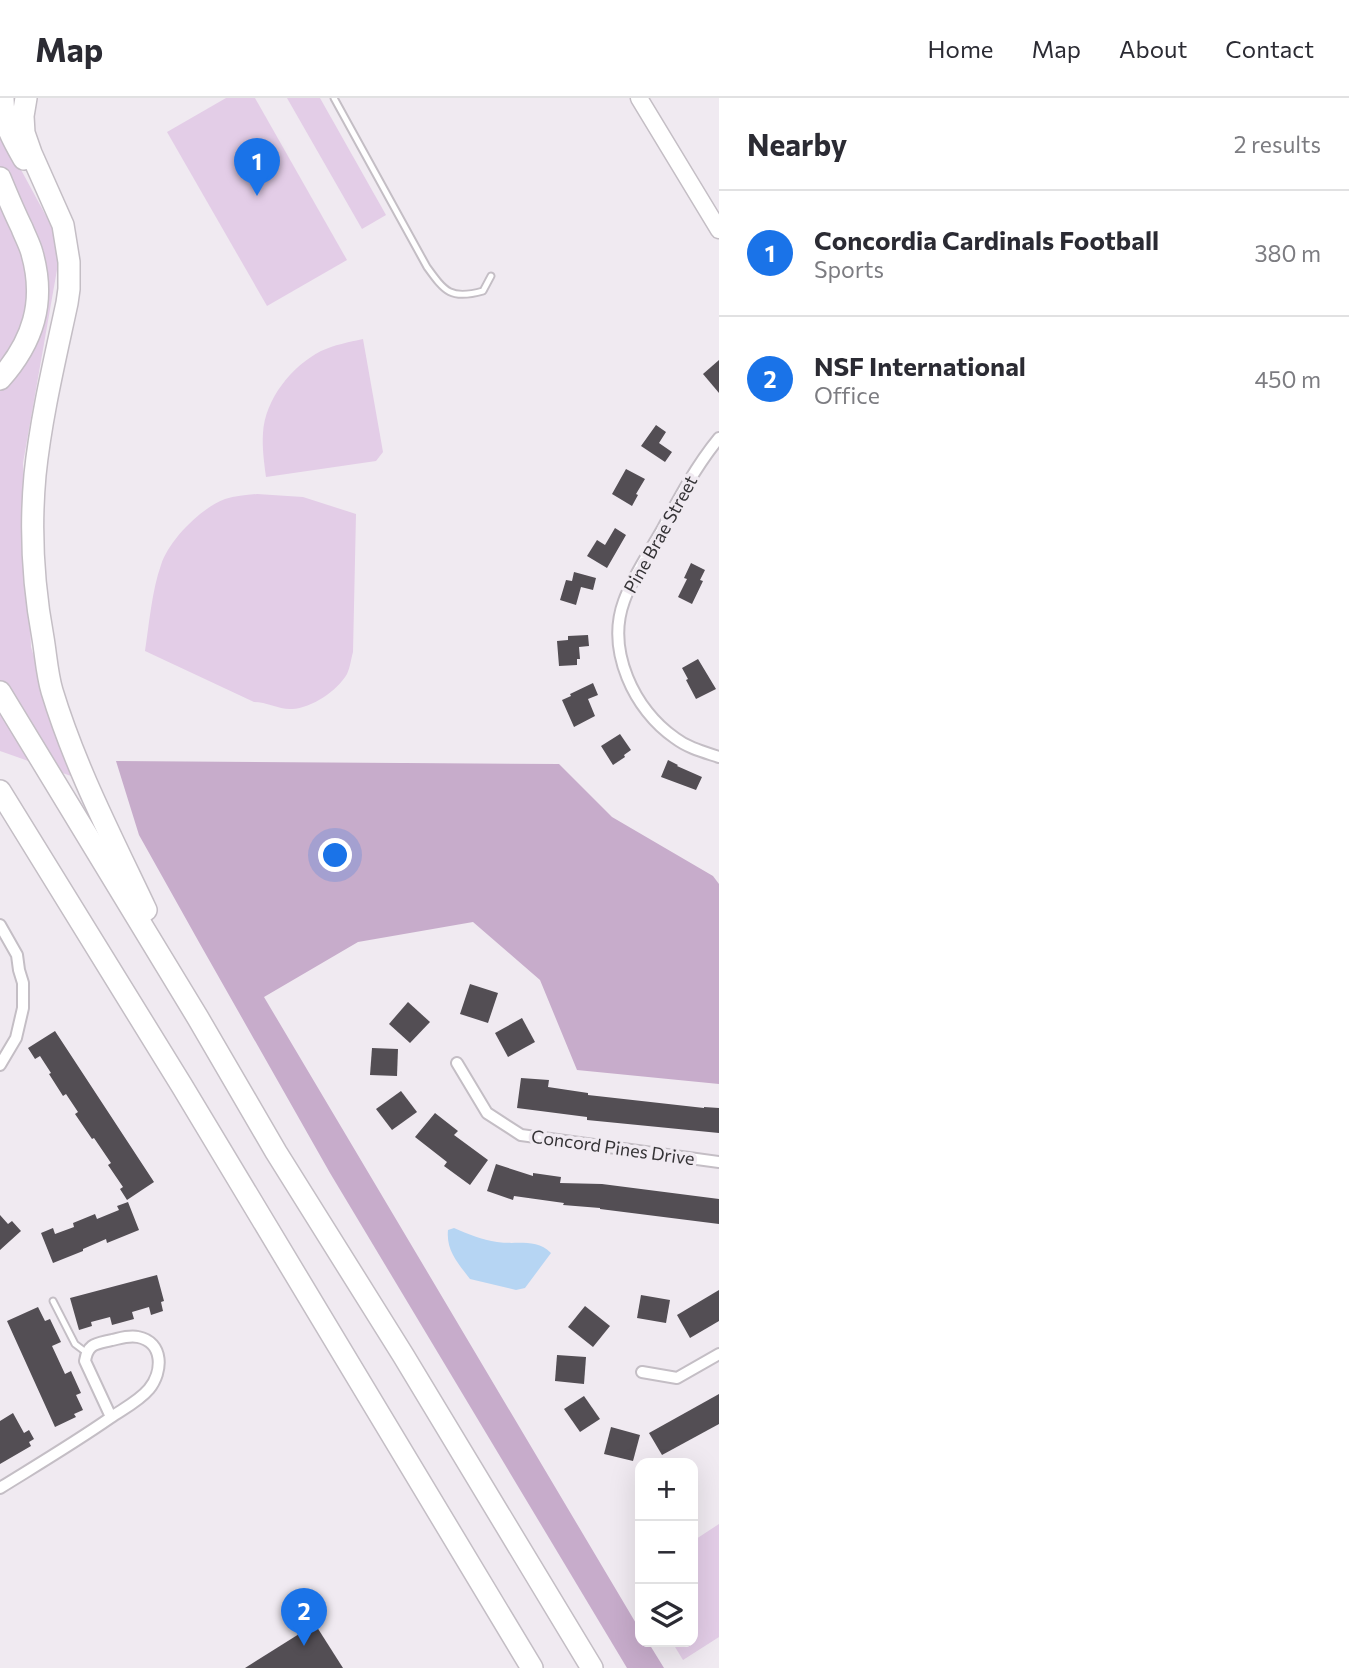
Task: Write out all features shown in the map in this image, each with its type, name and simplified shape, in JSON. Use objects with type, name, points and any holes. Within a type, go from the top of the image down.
[{"type":"highway","points":[[3,98],[9,132],[27,166],[51,199]]},
{"type":"highway","points":[[26,98],[24,133],[63,225],[69,262],[69,289],[45,409],[35,473],[32,516],[38,609],[51,687],[69,743],[92,797],[198,1018]]},
{"type":"highway","points":[[0,178],[32,251],[38,282],[37,310],[29,337],[14,364],[0,379]]},
{"type":"highway","points":[[0,692],[276,1152],[403,1355],[592,1668]]},
{"type":"highway","points":[[0,791],[532,1668]]},
{"type":"highway","points":[[0,819],[79,920]]},
{"type":"street","points":[[639,98],[719,230]]},
{"type":"street","name":"Pine Brae Street","points":[[719,439],[692,475],[636,575],[623,603],[619,639],[629,684],[644,709],[672,737],[686,746],[719,757]]},
{"type":"street","points":[[0,925],[17,955],[23,983],[23,1008],[16,1038],[0,1065]]},
{"type":"street","name":"Concord Pines Drive","points":[[457,1063],[487,1113],[521,1135],[719,1162]]},
{"type":"street","points":[[0,1488],[111,1417],[150,1387],[158,1372],[159,1357],[155,1346],[148,1340],[127,1336],[91,1346],[87,1353],[85,1361],[111,1417]]},
{"type":"street","points":[[642,1372],[677,1378],[719,1354]]},
{"type":"lane","points":[[334,98],[437,282],[450,293],[467,295],[483,291],[491,276]]},
{"type":"lane","points":[[53,1301],[75,1344],[87,1353]]},
{"type":"shaded area","points":[[226,98],[255,98],[347,260],[267,306],[167,132]]},
{"type":"shaded area","points":[[287,98],[320,98],[386,215],[362,229]]},
{"type":"shaded area","points":[[0,131],[52,227],[58,264],[23,463],[31,647],[71,776],[0,751]]},
{"type":"shaded area","points":[[363,339],[383,452],[376,461],[266,477],[263,444],[265,420],[282,385],[310,357],[336,345]]},
{"type":"shaded area","points":[[257,494],[303,497],[356,514],[353,652],[349,669],[343,680],[330,692],[316,702],[300,708],[287,709],[254,702],[145,651],[155,585],[171,545],[196,517],[216,503]]},
{"type":"shaded area","points":[[116,761],[559,764],[612,817],[713,876],[719,884],[719,1084],[577,1070],[540,980],[473,922],[358,942],[264,997],[635,1622],[635,1647],[651,1647],[664,1668],[627,1668],[330,1173],[139,835]]},
{"type":"shaded area","points":[[719,1524],[719,1637],[683,1660],[675,1647],[698,1647],[698,1538]]},
{"type":"water","points":[[454,1228],[491,1241],[539,1245],[551,1253],[525,1288],[516,1290],[470,1279],[449,1244],[448,1230]]},
{"type":"building","points":[[719,360],[719,393],[703,374]]},
{"type":"building","points":[[656,425],[666,432],[659,443],[672,452],[665,462],[641,446]]},
{"type":"building","points":[[626,469],[645,479],[632,506],[612,494]]},
{"type":"building","points":[[615,528],[626,535],[607,568],[587,556],[597,540],[605,545]]},
{"type":"building","points":[[691,563],[705,570],[692,604],[678,597]]},
{"type":"building","points":[[574,572],[596,578],[593,590],[581,587],[576,605],[560,600],[566,580],[572,581]]},
{"type":"building","points":[[588,635],[589,646],[579,647],[580,659],[577,659],[577,665],[559,666],[557,641],[568,640],[568,636]]},
{"type":"building","points":[[698,659],[716,689],[696,699],[682,668]]},
{"type":"building","points":[[593,683],[598,695],[588,699],[595,716],[574,727],[562,700]]},
{"type":"building","points":[[620,734],[631,750],[613,765],[601,746]]},
{"type":"building","points":[[668,760],[702,777],[696,790],[661,777]]},
{"type":"building","points":[[470,984],[498,993],[488,1023],[460,1014]]},
{"type":"building","points":[[408,1002],[430,1022],[410,1043],[389,1024]]},
{"type":"building","points":[[522,1018],[535,1042],[508,1057],[495,1033]]},
{"type":"building","points":[[55,1031],[154,1182],[127,1200],[120,1189],[123,1187],[108,1165],[111,1163],[75,1114],[78,1112],[66,1094],[63,1096],[40,1056],[35,1059],[28,1048]]},
{"type":"building","points":[[372,1048],[398,1049],[397,1076],[370,1075]]},
{"type":"building","points":[[521,1078],[549,1080],[548,1087],[588,1095],[719,1108],[719,1133],[587,1120],[587,1117],[517,1108]]},
{"type":"building","points":[[401,1091],[417,1112],[392,1130],[376,1109]]},
{"type":"building","points":[[435,1113],[458,1131],[454,1135],[488,1160],[470,1185],[444,1166],[447,1162],[415,1137]]},
{"type":"building","points":[[496,1164],[533,1176],[533,1173],[561,1177],[560,1183],[602,1184],[719,1199],[719,1224],[563,1205],[564,1203],[514,1196],[513,1200],[487,1191]]},
{"type":"building","points":[[128,1202],[139,1230],[107,1243],[106,1239],[53,1263],[41,1233],[53,1228],[55,1234],[74,1227],[73,1223],[95,1214],[97,1219],[119,1210],[117,1206]]},
{"type":"building","points":[[0,1215],[8,1224],[12,1221],[21,1231],[0,1250]]},
{"type":"building","points":[[157,1275],[164,1301],[161,1302],[163,1311],[151,1315],[149,1307],[132,1312],[134,1319],[112,1325],[110,1317],[91,1322],[92,1326],[79,1330],[70,1298]]},
{"type":"building","points":[[719,1290],[719,1321],[690,1338],[677,1315]]},
{"type":"building","points":[[641,1295],[670,1300],[666,1323],[637,1318]]},
{"type":"building","points":[[585,1306],[610,1326],[593,1347],[568,1327]]},
{"type":"building","points":[[38,1307],[45,1321],[50,1319],[61,1342],[52,1346],[65,1374],[71,1371],[81,1393],[76,1395],[83,1410],[74,1414],[76,1417],[55,1427],[7,1321]]},
{"type":"building","points":[[557,1355],[586,1357],[584,1384],[555,1381]]},
{"type":"building","points":[[719,1394],[719,1424],[662,1455],[649,1433]]},
{"type":"building","points":[[584,1396],[600,1419],[580,1432],[564,1409]]},
{"type":"building","points":[[13,1413],[24,1433],[29,1430],[34,1439],[29,1442],[31,1446],[0,1464],[0,1421]]},
{"type":"building","points":[[611,1427],[640,1435],[633,1461],[604,1454]]},
{"type":"building","points":[[315,1624],[343,1668],[245,1668]]},
{"type":"place","name":"Concordia Cardinals Football","points":[[257,196]]},
{"type":"place","name":"NSF International","points":[[304,1646]]}]
